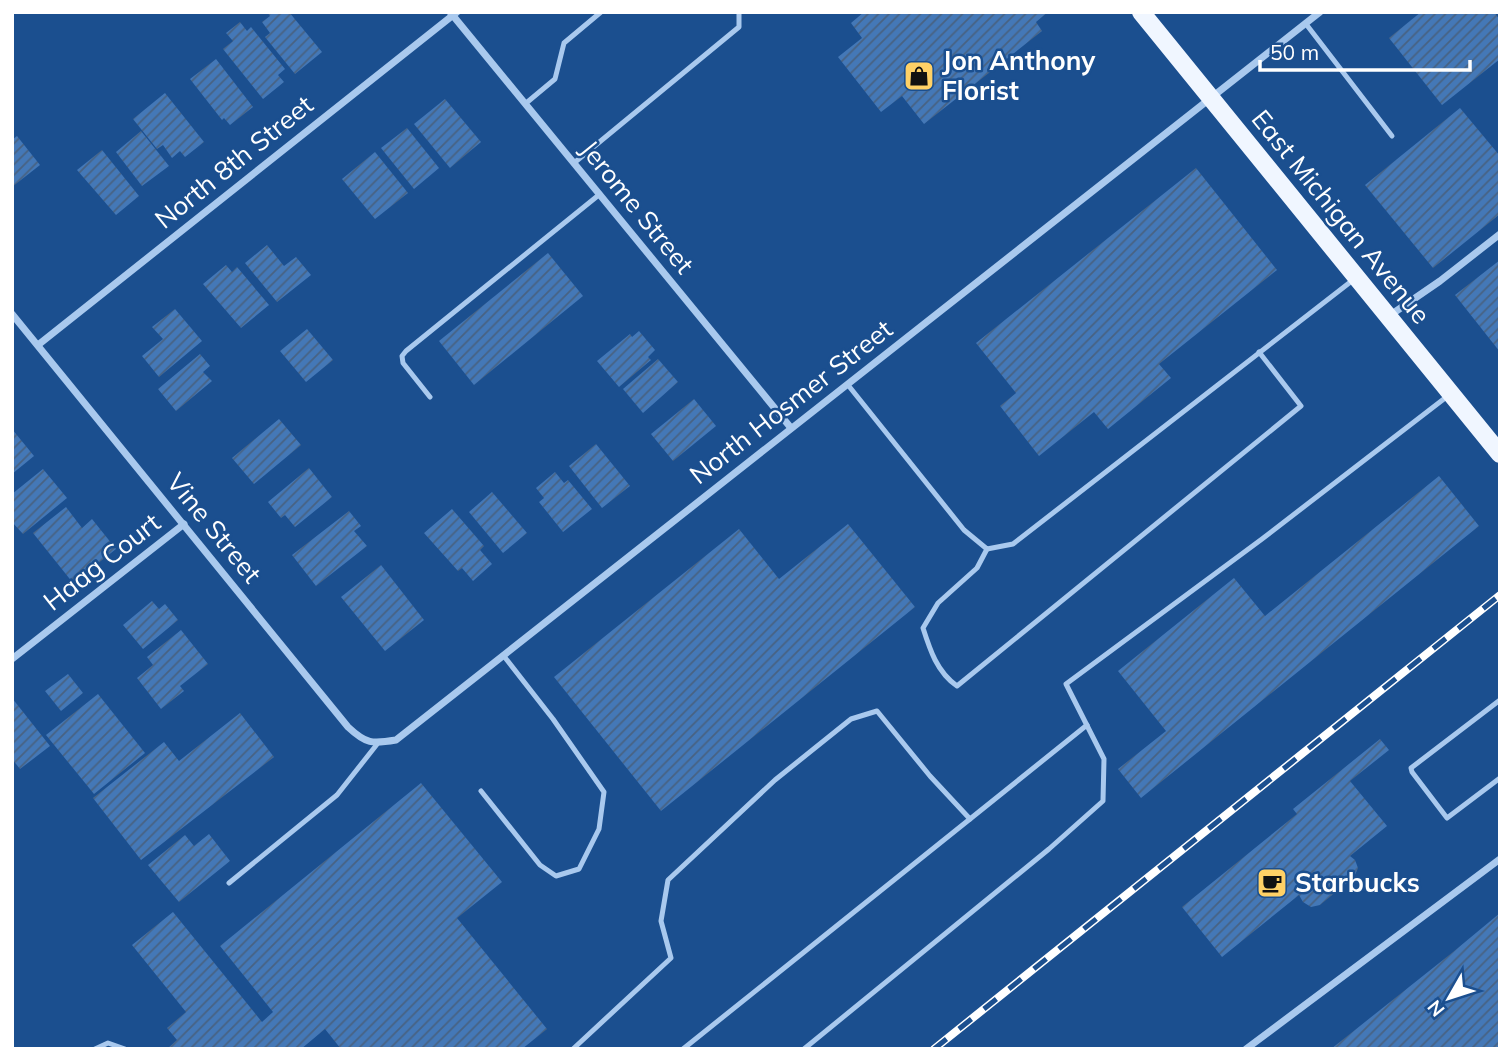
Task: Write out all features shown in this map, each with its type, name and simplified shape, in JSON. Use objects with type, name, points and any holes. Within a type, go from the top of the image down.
[{"type":"main road","name":"East Michigan Avenue","points":[[1141,12],[1500,454]]},
{"type":"street","name":"North Hosmer Street","points":[[378,743],[396,740],[1320,12]]},
{"type":"street","name":"Jerome Street","points":[[453,13],[524,104],[791,428]]},
{"type":"street","name":"North 8th Street","points":[[37,345],[453,13]]},
{"type":"street","points":[[1388,317],[1500,234]]},
{"type":"street","name":"Vine Street","points":[[12,314],[348,727],[362,741],[378,743]]},
{"type":"street","name":"Haag Court","points":[[12,659],[184,524]]},
{"type":"street","points":[[1246,1049],[1500,859]]},
{"type":"lane","points":[[524,104],[555,79],[564,43],[601,12]]},
{"type":"lane","points":[[574,163],[739,27],[739,12]]},
{"type":"lane","points":[[1306,24],[1392,136]]},
{"type":"lane","points":[[430,397],[403,363],[402,356],[406,351],[600,194]]},
{"type":"lane","points":[[987,549],[1013,544],[1356,277]]},
{"type":"lane","points":[[987,549],[977,568],[938,603],[923,628],[932,657],[957,686],[1301,406],[1259,352]]},
{"type":"lane","points":[[848,385],[964,530],[987,549]]},
{"type":"lane","points":[[804,1049],[1049,849],[1103,801],[1104,759],[1066,684],[1262,540],[1451,394]]},
{"type":"lane","points":[[481,791],[540,865],[556,876],[579,869],[599,829],[604,792],[553,719],[503,655]]},
{"type":"lane","points":[[1500,700],[1411,768],[1447,818],[1500,778]]},
{"type":"lane","points":[[573,1049],[671,958],[661,921],[668,880],[775,780],[851,719],[877,711],[930,776],[970,819]]},
{"type":"lane","points":[[683,1049],[1087,725]]},
{"type":"lane","points":[[229,883],[337,795],[378,743]]},
{"type":"lane","points":[[95,1049],[108,1043],[125,1049]]},
{"type":"building","points":[[267,12],[289,12],[322,52],[295,74],[265,37],[270,33],[262,22],[270,16]]},
{"type":"building","name":"Jon Anthony Florist","points":[[864,12],[1048,12],[1036,22],[1042,31],[924,124],[902,96],[881,112],[838,57],[862,38],[851,23]]},
{"type":"building","points":[[1421,12],[1494,12],[1500,20],[1500,59],[1442,105],[1389,38]]},
{"type":"building","points":[[240,22],[247,31],[251,27],[285,69],[278,75],[284,82],[263,99],[223,49],[233,41],[226,33]]},
{"type":"building","points":[[216,59],[253,107],[230,125],[224,118],[222,120],[190,79]]},
{"type":"building","points":[[165,93],[204,142],[185,157],[180,151],[172,158],[163,145],[157,149],[133,119]]},
{"type":"building","points":[[445,99],[481,142],[450,168],[414,124]]},
{"type":"building","points":[[1460,108],[1500,156],[1500,214],[1433,268],[1365,185]]},
{"type":"building","points":[[407,128],[439,168],[414,189],[381,148]]},
{"type":"building","points":[[141,131],[169,166],[142,186],[116,152]]},
{"type":"building","points":[[17,136],[40,165],[12,187],[12,140]]},
{"type":"building","points":[[102,150],[139,196],[116,215],[77,170]]},
{"type":"building","points":[[375,152],[408,193],[375,219],[342,179]]},
{"type":"building","points":[[1196,168],[1277,270],[1159,364],[1171,378],[1108,429],[1094,412],[1039,456],[1000,406],[1016,393],[976,343]]},
{"type":"building","points":[[267,245],[284,266],[296,257],[311,275],[277,302],[245,263]]},
{"type":"building","points":[[548,253],[583,296],[474,385],[439,341]]},
{"type":"building","points":[[1500,260],[1500,352],[1455,295]]},
{"type":"building","points":[[226,265],[232,272],[237,267],[269,305],[241,328],[203,284]]},
{"type":"building","points":[[175,309],[202,341],[159,377],[142,356],[163,339],[152,327]]},
{"type":"building","points":[[307,329],[333,360],[306,382],[280,351]]},
{"type":"building","points":[[639,331],[655,350],[648,357],[651,360],[619,387],[597,361],[630,334],[632,337]]},
{"type":"building","points":[[200,354],[210,366],[203,372],[212,381],[176,411],[158,389]]},
{"type":"building","points":[[658,359],[678,382],[643,413],[623,389]]},
{"type":"building","points":[[694,399],[716,426],[673,461],[651,434]]},
{"type":"building","points":[[279,419],[301,445],[254,484],[232,458]]},
{"type":"building","points":[[12,429],[34,456],[12,474]]},
{"type":"building","points":[[596,444],[630,486],[602,508],[569,466]]},
{"type":"building","points":[[309,468],[332,497],[295,527],[285,515],[281,518],[268,502]]},
{"type":"building","points":[[43,469],[67,498],[23,534],[12,522],[12,494]]},
{"type":"building","points":[[555,472],[564,483],[568,480],[592,509],[563,532],[539,502],[544,498],[536,488]]},
{"type":"building","points":[[1439,476],[1479,526],[1141,798],[1118,769],[1166,731],[1118,671],[1234,578],[1265,616]]},
{"type":"building","points":[[492,492],[527,533],[503,553],[469,512]]},
{"type":"building","points":[[66,507],[82,528],[92,519],[116,549],[73,583],[33,533]]},
{"type":"building","points":[[452,509],[484,546],[480,550],[492,564],[473,581],[462,568],[458,571],[424,533]]},
{"type":"building","points":[[349,511],[361,526],[354,531],[367,546],[316,586],[292,555]]},
{"type":"building","points":[[848,524],[915,607],[661,811],[554,677],[739,529],[779,579]]},
{"type":"building","points":[[381,565],[424,620],[385,651],[341,597]]},
{"type":"building","points":[[152,601],[159,609],[165,604],[178,620],[143,649],[123,625]]},
{"type":"building","points":[[181,630],[208,664],[180,686],[184,691],[161,709],[137,678],[153,665],[147,657]]},
{"type":"building","points":[[68,674],[83,693],[61,711],[45,691]]},
{"type":"building","points":[[98,694],[145,753],[94,794],[46,735]]},
{"type":"building","points":[[12,698],[50,746],[20,769],[12,759]]},
{"type":"building","points":[[240,713],[274,757],[141,860],[93,798],[164,742],[179,761]]},
{"type":"building","points":[[1380,739],[1389,750],[1350,781],[1387,826],[1350,856],[1358,868],[1354,877],[1320,905],[1311,907],[1303,902],[1299,895],[1222,957],[1182,907],[1297,814],[1293,809]]},
{"type":"building","points":[[421,783],[502,882],[457,918],[547,1029],[522,1049],[341,1049],[325,1029],[301,1049],[167,1049],[177,1040],[167,1028],[186,1012],[132,945],[173,912],[262,1022],[273,1012],[220,946]]},
{"type":"building","points":[[209,834],[230,861],[179,902],[148,865],[185,835],[194,846]]},
{"type":"building","points":[[1500,913],[1500,1049],[1331,1049],[1453,952]]},
{"type":"railway","points":[[934,1049],[1500,595]]},
{"type":"place","name":"Jon Anthony Florist","points":[[919,76]]},
{"type":"place","name":"Starbucks","points":[[1272,883]]}]
